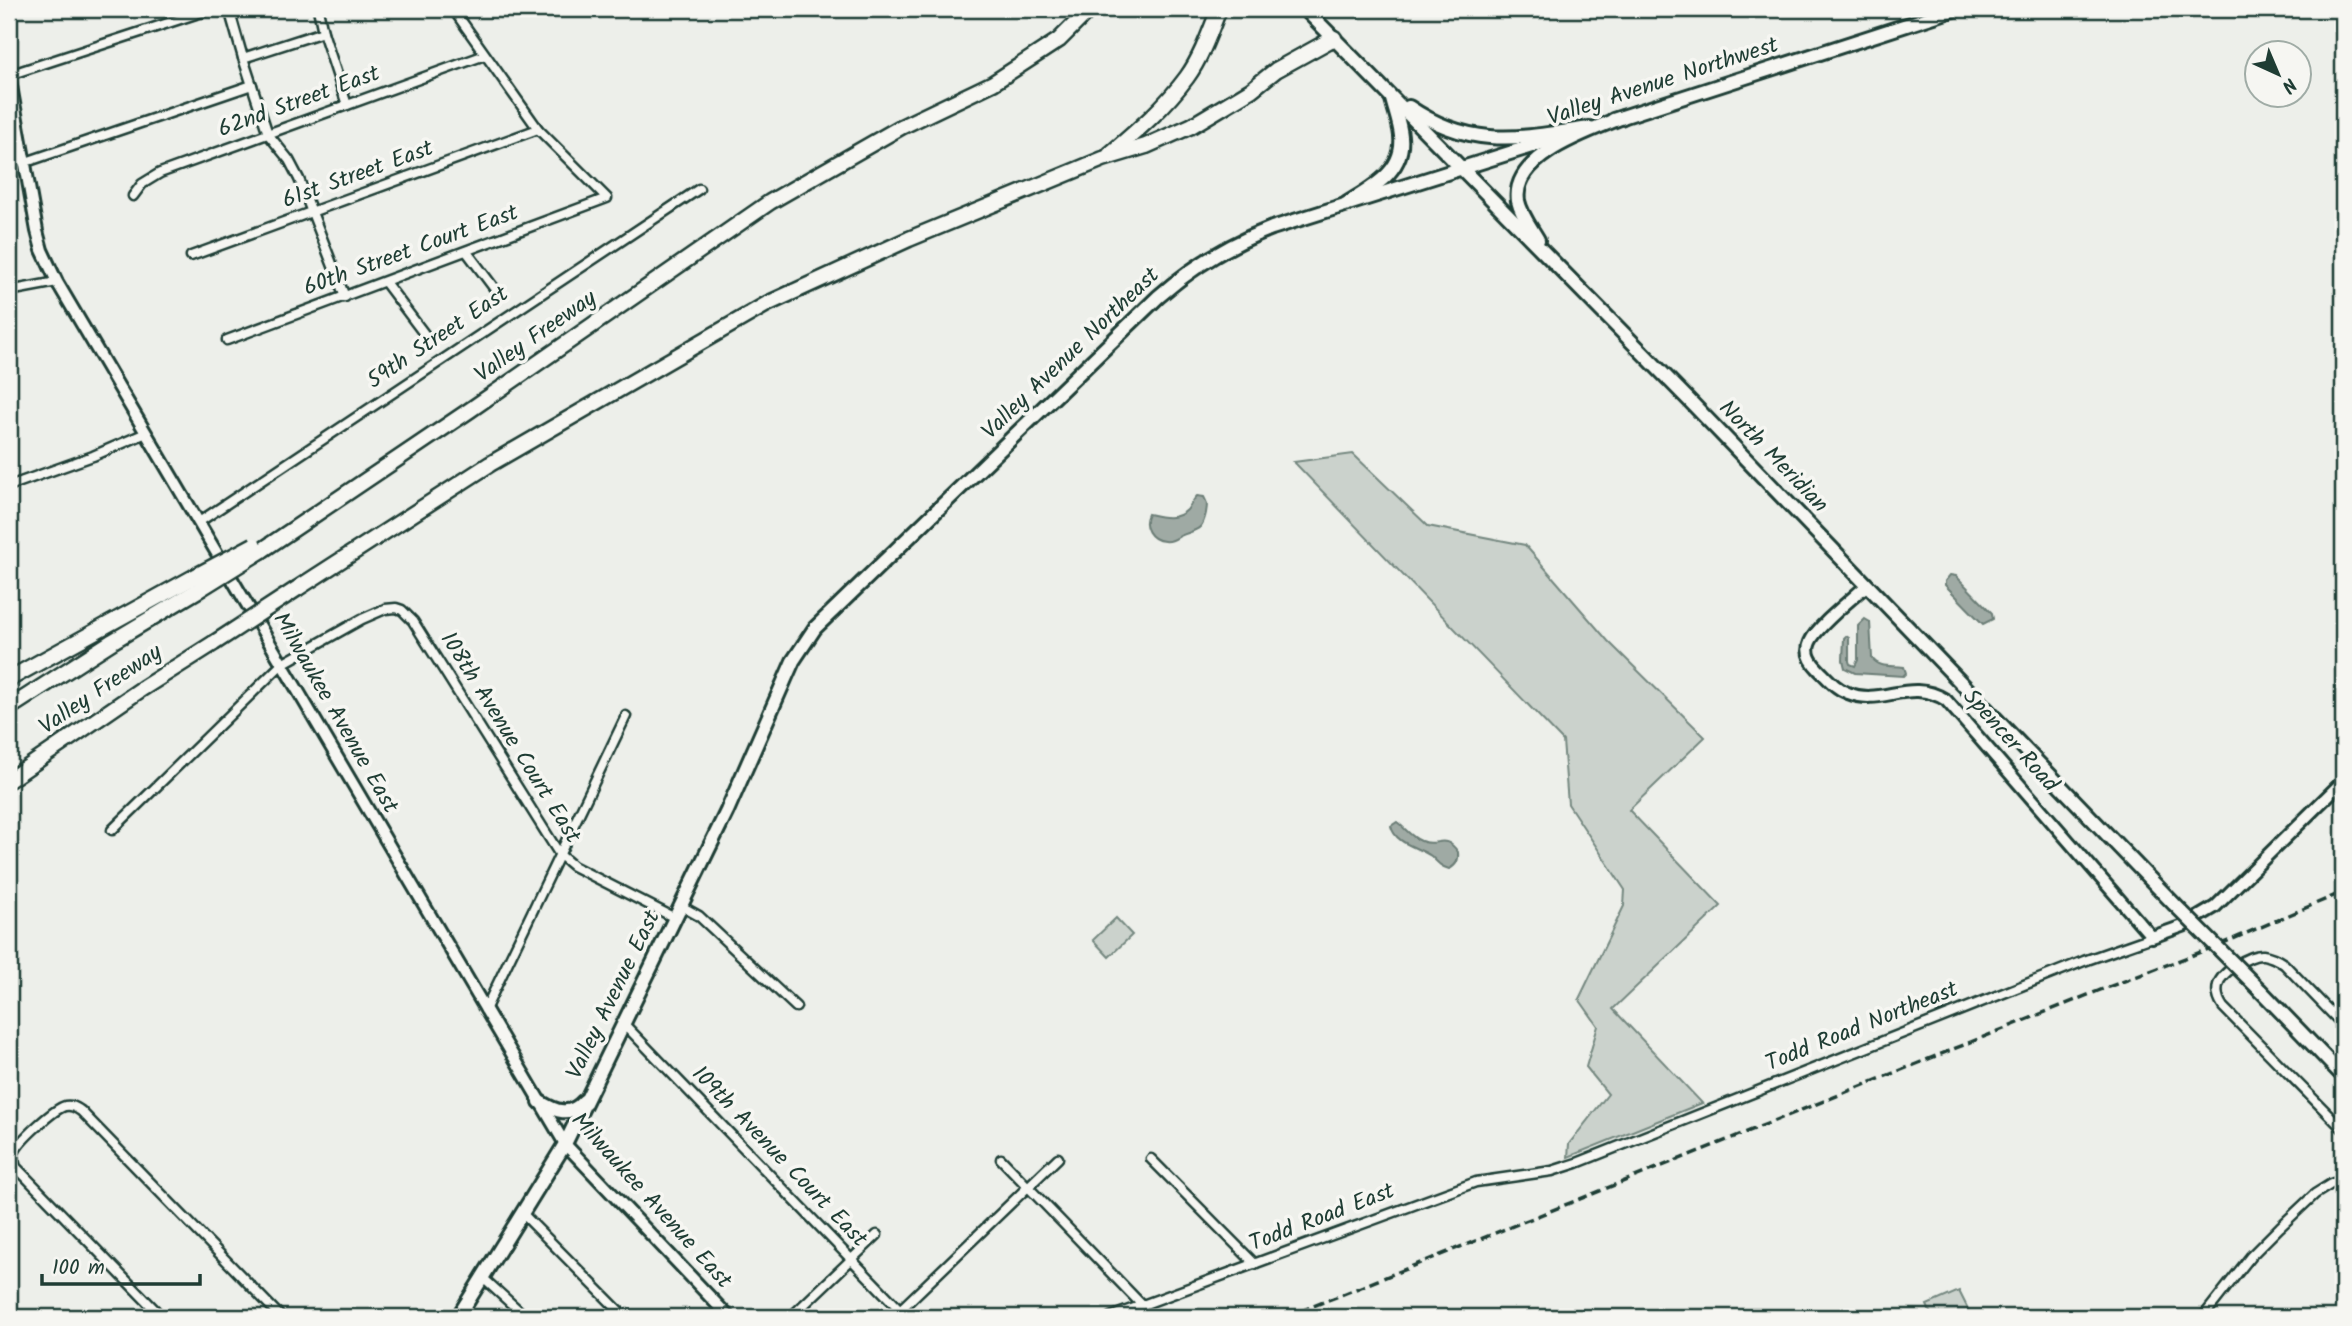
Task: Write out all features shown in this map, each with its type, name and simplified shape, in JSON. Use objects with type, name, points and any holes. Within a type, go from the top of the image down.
[{"type":"highway","name":"Valley Freeway","points":[[9,708],[197,583],[342,496],[770,202],[901,127],[993,83],[1059,40],[1090,9]]},
{"type":"highway","points":[[1103,159],[1151,119],[1188,76],[1219,9]]},
{"type":"highway","points":[[1103,159],[1146,146],[1191,126],[1251,90],[1276,70],[1334,38]]},
{"type":"highway","name":"Valley Freeway","points":[[9,780],[143,688],[490,464],[637,377],[767,304],[865,258],[1103,159]]},
{"type":"highway","points":[[9,680],[197,583]]},
{"type":"main road","name":"North Meridian","points":[[1305,9],[2343,1076]]},
{"type":"main road","name":"Valley Avenue Northwest","points":[[1462,170],[1956,9]]},
{"type":"main road","points":[[1391,95],[1444,127],[1482,138],[1509,139],[1590,128]]},
{"type":"main road","points":[[1346,204],[1386,177],[1399,157],[1401,135],[1391,95]]},
{"type":"main road","points":[[1546,256],[1518,202],[1521,182],[1528,169],[1555,147],[1623,117]]},
{"type":"main road","name":"Valley Avenue Northeast","points":[[785,679],[799,650],[815,628],[1176,281],[1221,252],[1261,232],[1462,170]]},
{"type":"main road","name":"Valley Avenue East","points":[[458,1317],[565,1144],[732,801],[785,679]]},
{"type":"main road","points":[[540,1101],[557,1111],[571,1111],[578,1108],[590,1092]]},
{"type":"street","points":[[9,75],[211,9]]},
{"type":"street","points":[[229,9],[268,134],[289,160],[313,213],[345,297]]},
{"type":"street","points":[[318,9],[347,105]]},
{"type":"street","points":[[453,9],[538,129]]},
{"type":"street","points":[[243,58],[323,32]]},
{"type":"street","name":"62nd Street East","points":[[133,196],[142,184],[160,173],[485,55]]},
{"type":"street","name":"Milwaukee Avenue East","points":[[9,75],[37,231],[42,250],[57,282],[565,1144],[729,1317]]},
{"type":"street","points":[[23,163],[252,85]]},
{"type":"street","name":"60th Street Court East","points":[[227,340],[607,198],[538,129]]},
{"type":"street","name":"61st Street East","points":[[191,256],[538,129]]},
{"type":"street","name":"59th Street East","points":[[199,522],[699,189]]},
{"type":"street","points":[[467,252],[497,292]]},
{"type":"street","points":[[9,291],[57,282]]},
{"type":"street","points":[[385,282],[425,335]]},
{"type":"street","points":[[9,486],[93,456],[146,433]]},
{"type":"street","name":"Spencer Road","points":[[1867,585],[1810,641],[1808,653],[1813,664],[1837,688],[1851,695],[1864,698],[1921,690],[1935,693],[1946,700],[2152,937]]},
{"type":"street","name":"108th Avenue Court East","points":[[282,664],[384,609],[402,610],[413,621],[560,855],[573,866],[678,912],[699,916],[796,1007]]},
{"type":"street","points":[[112,830],[282,664]]},
{"type":"street","points":[[485,1010],[626,716]]},
{"type":"street","name":"Todd Road Northeast","points":[[1552,1171],[2084,961],[2188,923],[2214,907],[2343,781]]},
{"type":"street","points":[[2343,1025],[2276,959],[2261,955],[2246,959],[2218,983],[2218,995],[2223,1007],[2343,1129]]},
{"type":"street","name":"109th Avenue Court East","points":[[624,1024],[907,1317]]},
{"type":"street","points":[[162,1317],[16,1167],[13,1158],[15,1151],[53,1112],[66,1106],[76,1108],[86,1116],[281,1317]]},
{"type":"street","points":[[900,1310],[1058,1158]]},
{"type":"street","points":[[1001,1159],[1141,1304]]},
{"type":"street","points":[[1150,1159],[1255,1264]]},
{"type":"street","name":"Todd Road East","points":[[1110,1317],[1476,1182],[1552,1171]]},
{"type":"street","points":[[2203,1317],[2251,1256],[2280,1227],[2315,1194],[2343,1180]]},
{"type":"street","points":[[522,1213],[625,1317]]},
{"type":"street","points":[[791,1317],[877,1235]]},
{"type":"street","points":[[483,1278],[526,1317]]},
{"type":"shaded area","points":[[1353,454],[1428,526],[1525,545],[1608,641],[1705,737],[1629,810],[1721,906],[1613,1009],[1702,1103],[1568,1157],[1569,1144],[1608,1094],[1586,1067],[1598,1026],[1579,999],[1624,906],[1625,890],[1568,804],[1563,741],[1294,462]]},
{"type":"shaded area","points":[[1197,496],[1204,497],[1207,505],[1200,527],[1169,541],[1159,540],[1148,532],[1148,514],[1178,516],[1187,510]]},
{"type":"shaded area","points":[[1950,575],[1956,576],[1992,613],[1993,619],[1983,624],[1945,585]]},
{"type":"shaded area","points":[[1865,619],[1870,622],[1872,658],[1882,665],[1904,667],[1906,673],[1903,676],[1855,673],[1845,668],[1844,638],[1849,638],[1849,661],[1855,666],[1858,660],[1858,626]]},
{"type":"shaded area","points":[[1397,822],[1421,841],[1449,843],[1458,852],[1455,864],[1449,869],[1446,868],[1431,856],[1402,841],[1391,826]]},
{"type":"shaded area","points":[[1116,918],[1132,935],[1109,957],[1093,940]]},
{"type":"shaded area","points":[[1959,1291],[1972,1317],[1932,1317],[1927,1305]]},
{"type":"railway","points":[[1286,1317],[2214,947],[2343,892]]}]
